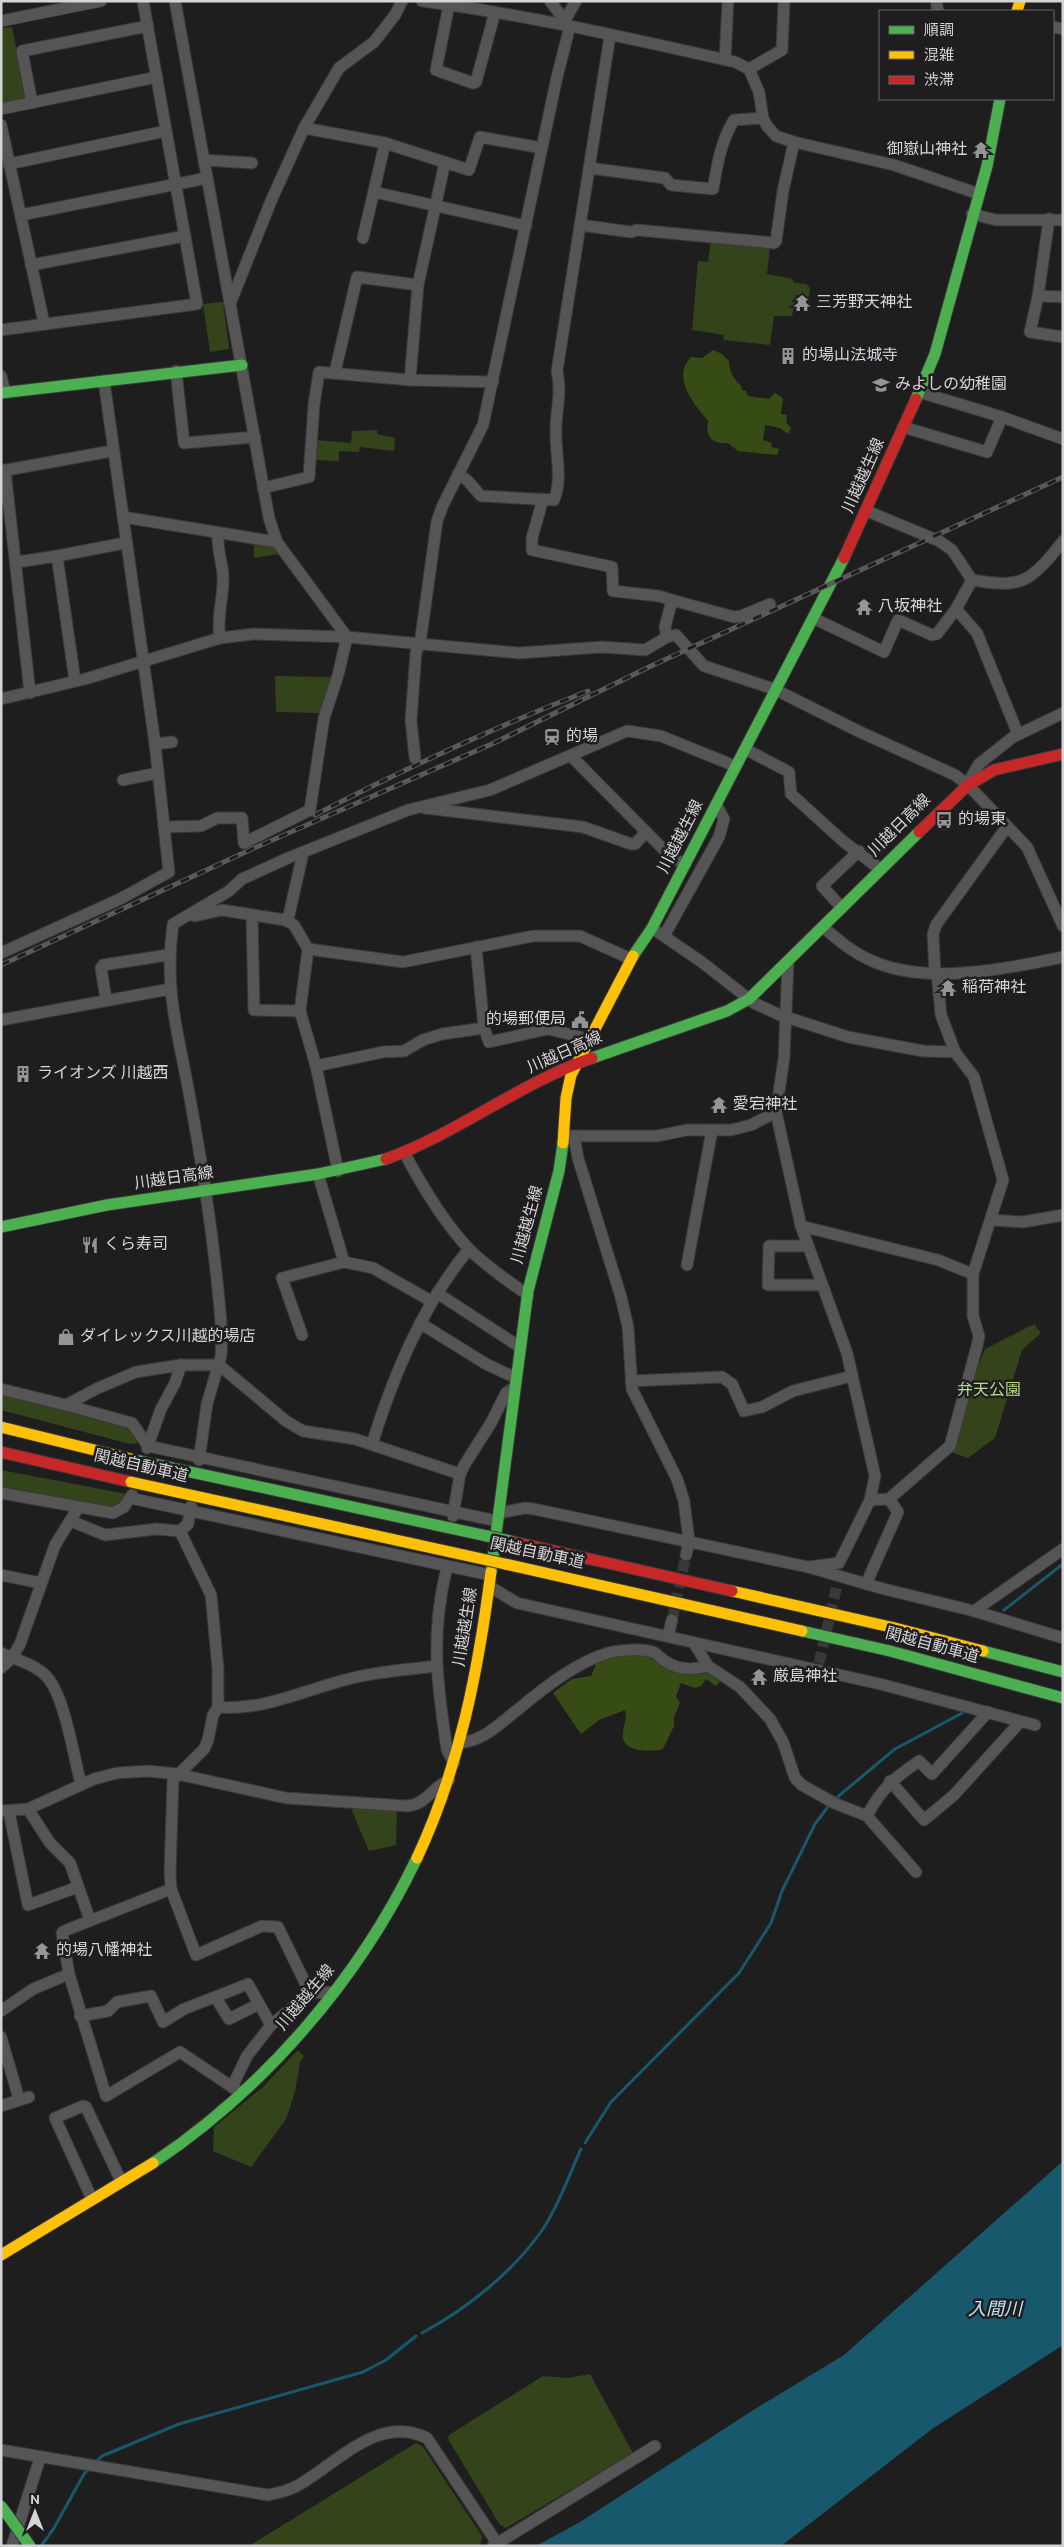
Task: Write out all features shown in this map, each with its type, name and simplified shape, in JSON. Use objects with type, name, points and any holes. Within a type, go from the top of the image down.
[{"type":"main road","name":"川越越生線","points":[[1,2255],[122,2181],[182,2141],[236,2090],[281,2053],[334,1992],[370,1942],[396,1899],[449,1780],[460,1743],[479,1656],[528,1295],[534,1263],[569,1136],[567,1088],[589,1039],[631,959],[652,928],[867,511],[937,346],[979,194],[994,135],[1000,100]]},
{"type":"main road","points":[[3,393],[242,366]]},
{"type":"main road","name":"川越日高線","points":[[1,1227],[108,1205],[338,1171],[405,1154],[484,1109],[577,1063],[712,1017],[749,999],[788,963],[880,869],[968,785],[1001,768],[1063,754]]},
{"type":"main road","name":"関越自動車道","points":[[1,1427],[136,1460],[510,1541],[895,1628],[1063,1672]]},
{"type":"main road","name":"関越自動車道","points":[[1,1452],[881,1649],[1058,1696]]},
{"type":"main road","points":[[1,1462],[51,1472],[131,1482]]},
{"type":"main road","points":[[1,2506],[30,2546]]},
{"type":"street","points":[[1,21],[101,1]]},
{"type":"street","points":[[1,330],[197,304],[143,1]]},
{"type":"street","points":[[164,827],[201,826],[218,818],[242,818],[244,843],[310,810],[324,718],[338,675],[347,637],[277,542],[263,488],[175,1]]},
{"type":"street","points":[[229,306],[270,201],[304,128],[339,68],[374,42],[395,15],[402,1]]},
{"type":"street","points":[[422,1],[568,24],[610,36],[725,60],[749,69],[759,92],[763,118],[776,136],[794,142],[894,165],[979,194]]},
{"type":"street","points":[[550,1],[568,24]]},
{"type":"street","points":[[416,758],[411,720],[412,696],[416,652],[420,644],[437,521],[483,425],[494,382],[568,24],[576,1]]},
{"type":"street","points":[[725,60],[728,1]]},
{"type":"street","points":[[749,69],[782,50],[784,1]]},
{"type":"street","points":[[449,5],[436,70],[473,83],[476,82],[495,12]]},
{"type":"street","points":[[32,103],[22,51],[148,26]]},
{"type":"street","points":[[458,474],[467,480],[481,496],[554,500],[558,490],[556,431],[560,387],[557,371],[610,36]]},
{"type":"street","points":[[1,110],[157,76]]},
{"type":"street","points":[[589,168],[665,178],[671,185],[712,189],[718,156],[734,120],[763,118]]},
{"type":"street","points":[[1,125],[44,323]]},
{"type":"street","points":[[304,128],[385,143],[469,170],[480,137],[542,148]]},
{"type":"street","points":[[10,164],[166,131]]},
{"type":"street","points":[[580,225],[631,232],[638,230],[774,242],[776,241],[783,191],[794,142]]},
{"type":"street","points":[[363,238],[385,143]]},
{"type":"street","points":[[204,160],[252,163]]},
{"type":"street","points":[[410,380],[418,285],[444,162]]},
{"type":"street","points":[[20,215],[207,178]]},
{"type":"street","points":[[374,192],[526,226]]},
{"type":"street","points":[[972,214],[996,220],[1063,220]]},
{"type":"street","points":[[1049,219],[1038,296],[1030,332],[1063,337]]},
{"type":"street","points":[[31,265],[185,236]]},
{"type":"street","points":[[335,372],[357,277],[418,285]]},
{"type":"street","points":[[1038,296],[1063,297]]},
{"type":"street","points":[[176,372],[184,442],[255,437]]},
{"type":"street","points":[[263,488],[309,477],[314,404],[319,372],[410,380],[494,382]]},
{"type":"street","points":[[1,376],[3,393]]},
{"type":"street","points":[[1,953],[120,899],[169,872],[155,744],[125,544],[104,381]]},
{"type":"street","points":[[919,392],[1002,416],[1063,439]]},
{"type":"street","points":[[903,427],[987,452],[1002,416]]},
{"type":"street","points":[[30,693],[17,562],[3,470],[112,451]]},
{"type":"street","points":[[542,499],[532,538],[532,550],[612,567],[613,591],[659,596],[734,617],[770,604]]},
{"type":"street","points":[[867,511],[939,541],[952,550],[972,580]]},
{"type":"street","points":[[122,517],[277,542]]},
{"type":"street","points":[[218,534],[217,549],[223,575],[218,627],[220,638]]},
{"type":"street","points":[[972,580],[1000,583],[1020,581],[1053,554],[1063,541]]},
{"type":"street","points":[[17,562],[125,544]]},
{"type":"street","points":[[57,556],[74,681]]},
{"type":"street","points":[[813,618],[884,652],[896,621],[932,635],[944,627],[972,580]]},
{"type":"street","points":[[667,637],[665,627],[672,600]]},
{"type":"street","points":[[956,609],[977,633],[1018,734]]},
{"type":"street","points":[[1,699],[74,681],[220,638],[253,634],[347,637],[519,653],[602,647],[645,650],[667,637],[676,635],[704,666],[774,689],[858,731],[955,775],[968,785],[1006,828],[1015,832],[1027,847],[1063,926]]},
{"type":"street","points":[[968,785],[979,764],[1018,734],[1063,713]]},
{"type":"street","points":[[199,1458],[206,1404],[219,1365],[222,1346],[221,1324],[206,1191],[188,1086],[172,1015],[168,955],[173,924],[229,891],[242,879],[303,853],[408,810],[490,790],[628,731],[661,736],[735,766]]},
{"type":"street","points":[[155,744],[172,742]]},
{"type":"street","points":[[745,749],[789,772],[791,794],[844,842],[859,851],[880,869]]},
{"type":"street","points":[[571,756],[669,855],[685,865]]},
{"type":"street","points":[[123,780],[158,773]]},
{"type":"street","points":[[664,936],[719,837],[724,819],[716,804]]},
{"type":"street","points":[[421,807],[583,827],[631,844],[635,844],[646,832]]},
{"type":"street","points":[[870,1500],[889,1499],[950,1446],[977,1346],[979,1336],[973,1316],[973,1274],[1001,1192],[1002,1170],[990,1136],[974,1077],[955,1052],[939,1008],[933,934],[936,925],[1006,828]]},
{"type":"street","points":[[842,908],[822,886],[859,851]]},
{"type":"street","points":[[285,920],[289,915],[303,853]]},
{"type":"street","points":[[188,915],[222,910],[285,920],[294,925],[308,949],[300,1011],[316,1066],[338,1171]]},
{"type":"street","points":[[252,915],[254,1010],[300,1011]]},
{"type":"street","points":[[823,927],[846,947],[870,960],[896,969],[936,973],[1004,968],[1063,957]]},
{"type":"street","points":[[652,928],[703,963],[754,1003],[786,1018],[848,1036],[923,1051],[955,1052]]},
{"type":"street","points":[[308,949],[404,962],[533,936],[580,936],[631,959]]},
{"type":"street","points":[[476,947],[484,1028],[489,1042],[548,1029],[589,1039]]},
{"type":"street","points":[[106,999],[101,968],[103,966],[168,955]]},
{"type":"street","points":[[788,963],[781,1090],[776,1112],[800,1226],[847,1353],[873,1459],[875,1480],[870,1500],[839,1563],[808,1567]]},
{"type":"street","points":[[1,1020],[106,999],[170,989]]},
{"type":"street","points":[[316,1066],[383,1052],[404,1051],[423,1040],[442,1034],[484,1028]]},
{"type":"street","points":[[686,1555],[689,1541],[686,1510],[681,1491],[632,1389],[628,1326],[621,1297],[578,1158],[569,1136],[657,1136],[688,1130],[731,1130],[763,1120],[776,1112]]},
{"type":"street","points":[[686,1265],[712,1130]]},
{"type":"street","points":[[405,1154],[423,1187],[470,1250],[497,1273],[528,1295]]},
{"type":"street","points":[[318,1174],[344,1262]]},
{"type":"street","points":[[992,1220],[1023,1222],[1063,1215]]},
{"type":"street","points":[[800,1226],[938,1260],[973,1274]]},
{"type":"street","points":[[808,1246],[769,1246],[768,1285],[822,1285]]},
{"type":"street","points":[[372,1444],[386,1401],[420,1323],[434,1297],[470,1250]]},
{"type":"street","points":[[302,1335],[282,1278],[344,1262],[373,1268],[434,1297],[520,1347]]},
{"type":"street","points":[[420,1323],[515,1383],[506,1393],[460,1474],[453,1515]]},
{"type":"street","points":[[147,1447],[161,1409],[175,1383],[181,1365]]},
{"type":"street","points":[[66,1405],[98,1388],[136,1372],[181,1365],[219,1365],[291,1425],[315,1434],[355,1439],[460,1474]]},
{"type":"street","points":[[631,1381],[722,1377],[732,1384],[740,1407],[744,1411],[750,1411],[793,1391],[852,1376]]},
{"type":"street","points":[[1,1389],[132,1423],[147,1447],[453,1515],[498,1517],[525,1508],[689,1541],[808,1567],[838,1580],[866,1584],[974,1610],[1063,1638]]},
{"type":"street","points":[[1,1492],[78,1508],[113,1513],[124,1507],[131,1496],[444,1565],[490,1580],[518,1603],[694,1643],[818,1666],[1036,1725]]},
{"type":"street","points":[[866,1584],[898,1512],[889,1499]]},
{"type":"street","points":[[1,1668],[6,1655],[27,1628],[55,1545],[72,1521],[78,1508]]},
{"type":"street","points":[[72,1521],[105,1535],[156,1529],[180,1531],[188,1524],[191,1509]]},
{"type":"street","points":[[180,1531],[211,1595],[218,1669],[218,1707],[213,1715],[208,1740],[204,1749],[173,1780],[170,1872],[172,1889],[196,1955],[262,1926],[278,1926],[310,1993]]},
{"type":"street","points":[[974,1610],[1063,1549]]},
{"type":"street","points":[[444,1565],[436,1626],[436,1666],[447,1750],[454,1764]]},
{"type":"street","points":[[1,1575],[41,1583]]},
{"type":"street","points":[[668,1636],[672,1620]]},
{"type":"street","points":[[694,1643],[708,1666],[740,1687],[770,1719],[783,1742],[795,1778],[802,1785],[831,1801],[867,1816],[916,1872]]},
{"type":"street","points":[[460,1743],[473,1742],[489,1734],[558,1678],[608,1653],[645,1650],[655,1652],[665,1661],[687,1669],[708,1666]]},
{"type":"street","points":[[6,1655],[49,1679],[60,1702],[81,1784]]},
{"type":"street","points":[[218,1707],[239,1708],[259,1705],[342,1681],[436,1666]]},
{"type":"street","points":[[867,1816],[878,1796],[890,1781],[919,1761],[932,1774],[988,1712]]},
{"type":"street","points":[[890,1781],[924,1820],[954,1795],[1020,1722]]},
{"type":"street","points":[[78,1887],[28,1905],[5,1812],[28,1809],[81,1784],[107,1775],[132,1772],[177,1774],[286,1798],[407,1806],[420,1803],[438,1785],[449,1780]]},
{"type":"street","points":[[28,1809],[50,1843],[70,1863],[90,1920]]},
{"type":"street","points":[[172,1889],[90,1920],[62,1933],[69,1974],[80,2016],[106,2096],[180,2052],[236,2090],[247,2056],[271,2025],[310,1993],[334,1992]]},
{"type":"street","points":[[1,2011],[33,1989],[69,1974]]},
{"type":"street","points":[[80,2016],[108,2010],[117,2002],[151,1996],[160,2022],[163,2022],[184,2009],[248,1984],[271,2025]]},
{"type":"street","points":[[216,1998],[229,2020],[259,2004]]},
{"type":"street","points":[[1,2037],[24,2098],[1,2106]]},
{"type":"street","points":[[92,2199],[55,2118],[83,2106],[86,2107],[122,2181]]},
{"type":"street","points":[[1,2450],[97,2468],[268,2495],[296,2487],[378,2434],[397,2430],[409,2431],[427,2438],[495,2545],[655,2446]]},
{"type":"street","points":[[12,2546],[40,2458]]},
{"type":"green space","points":[[12,27],[26,97],[1,104],[1,28]]},
{"type":"green space","points":[[711,241],[770,247],[767,274],[793,279],[793,282],[806,284],[810,288],[809,297],[796,295],[792,316],[774,316],[770,345],[723,340],[724,335],[692,330],[698,261],[708,262]]},
{"type":"green space","points":[[223,302],[229,349],[210,352],[203,304]]},
{"type":"green space","points":[[713,350],[722,354],[729,361],[732,374],[748,396],[769,399],[775,393],[783,398],[781,414],[787,415],[786,422],[791,428],[788,434],[780,428],[765,425],[763,440],[772,443],[771,447],[779,449],[777,455],[738,451],[728,443],[714,441],[709,435],[708,421],[691,399],[683,374],[685,365],[691,357],[702,358]]},
{"type":"green space","points":[[377,430],[377,434],[395,438],[394,451],[360,447],[359,452],[339,451],[339,461],[315,460],[316,440],[351,443],[352,431]]},
{"type":"green space","points":[[254,543],[272,545],[279,554],[254,558]]},
{"type":"green space","points":[[275,676],[336,677],[323,710],[318,713],[276,712]]},
{"type":"green space","name":"弁天公園","points":[[1034,1324],[1041,1333],[1022,1350],[995,1438],[968,1458],[951,1452],[971,1384],[985,1349]]},
{"type":"green space","points":[[1,1394],[133,1427],[138,1443],[130,1444],[1,1410]]},
{"type":"green space","points":[[1,1470],[127,1494],[117,1507],[111,1508],[1,1486]]},
{"type":"green space","points":[[637,1653],[708,1669],[723,1678],[716,1686],[706,1679],[701,1686],[695,1688],[681,1683],[676,1696],[680,1703],[674,1717],[674,1726],[663,1749],[645,1751],[627,1745],[623,1734],[625,1710],[599,1720],[581,1734],[553,1693],[572,1679],[591,1676],[597,1662],[610,1656]]},
{"type":"green space","points":[[354,1806],[397,1810],[396,1845],[369,1851],[352,1811]]},
{"type":"green space","points":[[298,2050],[304,2056],[300,2062],[295,2092],[286,2119],[251,2167],[213,2151],[214,2127],[263,2087]]},
{"type":"green space","points":[[590,2374],[633,2453],[506,2528],[500,2525],[448,2439],[449,2435],[543,2376],[568,2378]]},
{"type":"green space","points":[[416,2443],[423,2447],[482,2536],[480,2546],[249,2546]]},
{"type":"water","name":"入間川","points":[[1063,2161],[1063,2345],[932,2429],[781,2546],[536,2546],[580,2522],[755,2409],[844,2355]]},
{"type":"waterway","points":[[1004,1610],[1063,1564]]},
{"type":"waterway","points":[[835,1799],[895,1749],[966,1711]]},
{"type":"waterway","points":[[585,2143],[611,2102],[739,1973],[771,1923],[782,1891],[815,1824],[830,1804]]},
{"type":"waterway","points":[[422,2333],[456,2312],[488,2288],[531,2245],[554,2210],[581,2149]]},
{"type":"waterway","points":[[96,2462],[102,2456],[179,2424],[363,2372],[386,2360],[416,2336]]},
{"type":"waterway","points":[[41,2546],[54,2528],[89,2468]]},
{"type":"tunnel","points":[[672,1620],[686,1555]]},
{"type":"tunnel","points":[[819,1663],[837,1585]]},
{"type":"railway","points":[[1,965],[252,849],[494,743],[649,667],[1063,477]]},
{"type":"railway","points":[[315,815],[450,749],[588,691]]},
{"type":"traffic: fast","points":[[916,399],[935,354],[987,166],[1000,100]]},
{"type":"traffic: fast","points":[[1,393],[242,365]]},
{"type":"traffic: fast","points":[[633,956],[652,928],[844,558]]},
{"type":"traffic: fast","points":[[592,1058],[727,1011],[749,999],[919,832]]},
{"type":"traffic: fast","points":[[491,1572],[528,1291],[559,1171],[563,1143]]},
{"type":"traffic: fast","points":[[1,1227],[107,1205],[318,1174],[386,1159]]},
{"type":"traffic: fast","points":[[135,1460],[510,1541]]},
{"type":"traffic: fast","points":[[802,1631],[890,1651],[1063,1698]]},
{"type":"traffic: fast","points":[[983,1651],[1063,1672]]},
{"type":"traffic: fast","points":[[153,2163],[233,2101],[305,2028],[338,1988],[367,1946],[394,1903],[417,1858]]},
{"type":"traffic: fast","points":[[1,2506],[30,2546]]},
{"type":"traffic: slow","points":[[1017,10],[1020,1]]},
{"type":"traffic: slow","points":[[563,1143],[566,1098],[571,1075],[633,956]]},
{"type":"traffic: slow","points":[[1,1427],[135,1460]]},
{"type":"traffic: slow","points":[[131,1482],[505,1564]]},
{"type":"traffic: slow","points":[[505,1564],[802,1631]]},
{"type":"traffic: slow","points":[[417,1858],[432,1823],[456,1753],[480,1646],[491,1572]]},
{"type":"traffic: slow","points":[[732,1591],[895,1628],[983,1651]]},
{"type":"traffic: slow","points":[[1,2255],[153,2163]]},
{"type":"traffic: jam","points":[[844,558],[916,399]]},
{"type":"traffic: jam","points":[[919,832],[968,785],[994,770],[1063,754]]},
{"type":"traffic: jam","points":[[386,1159],[438,1136],[565,1068],[592,1058]]},
{"type":"traffic: jam","points":[[1,1452],[131,1482]]},
{"type":"traffic: jam","points":[[510,1541],[732,1591]]},
{"type":"place","name":"御嶽山神社","points":[[981,150]]},
{"type":"place","name":"三芳野天神社","points":[[802,303]]},
{"type":"place","name":"的場山法城寺","points":[[788,356]]},
{"type":"place","name":"みよしの幼稚園","points":[[881,385]]},
{"type":"place","name":"八坂神社","points":[[864,607]]},
{"type":"place","name":"的場","points":[[552,737]]},
{"type":"place","name":"的場東","points":[[944,820]]},
{"type":"place","name":"稲荷神社","points":[[948,988]]},
{"type":"place","name":"的場郵便局","points":[[580,1020]]},
{"type":"place","name":"ライオンズ 川越西","points":[[23,1074]]},
{"type":"place","name":"愛宕神社","points":[[719,1105]]},
{"type":"place","name":"くら寿司","points":[[90,1245]]},
{"type":"place","name":"ダイレックス川越的場店","points":[[66,1337]]},
{"type":"place","name":"厳島神社","points":[[759,1677]]},
{"type":"place","name":"的場八幡神社","points":[[42,1951]]}]
